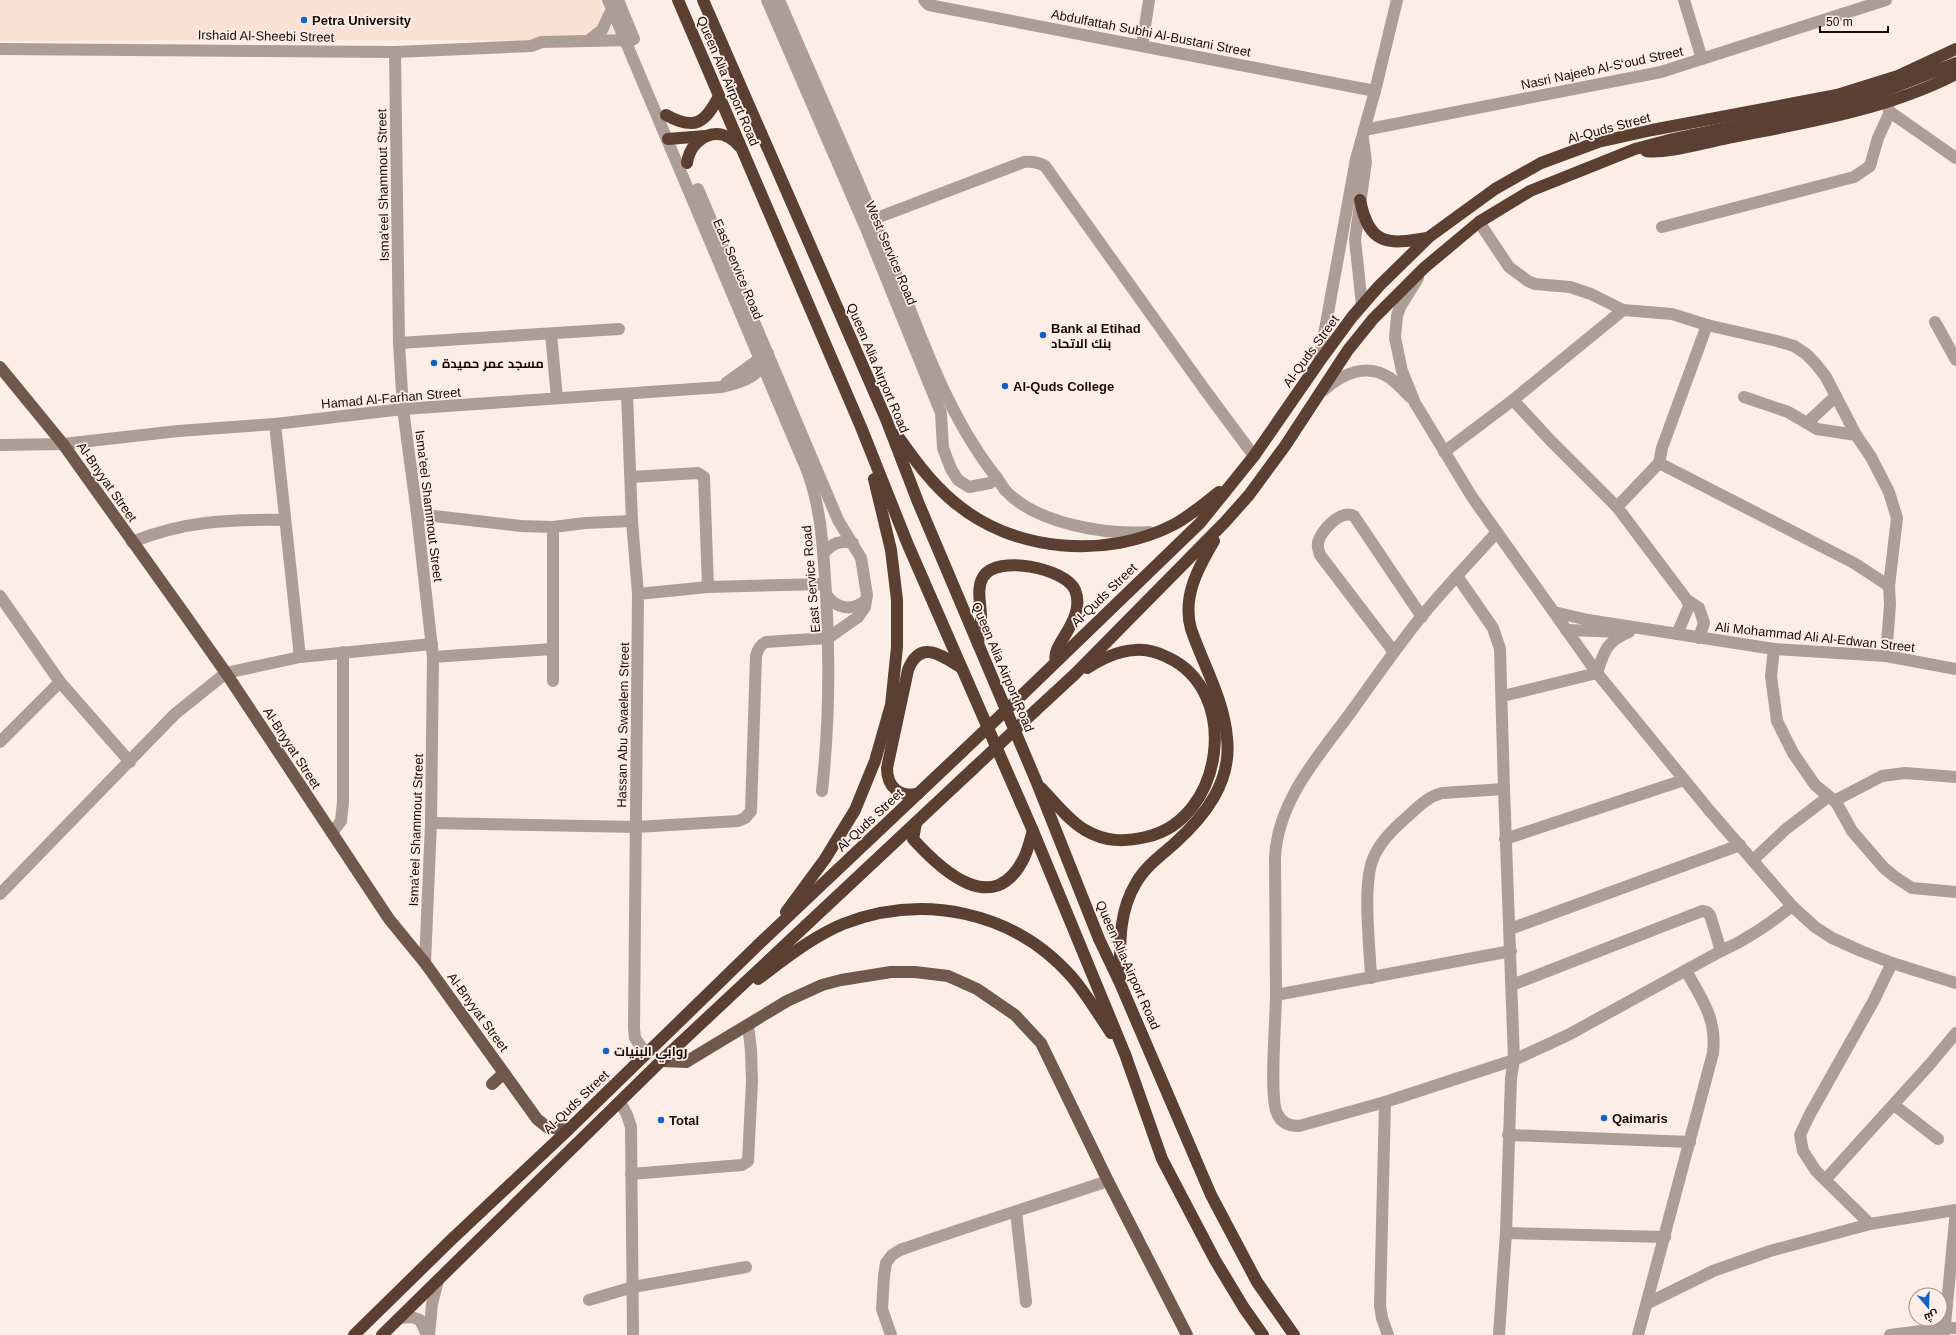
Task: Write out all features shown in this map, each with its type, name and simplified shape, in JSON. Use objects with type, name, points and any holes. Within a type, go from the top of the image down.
[{"type":"highway","name":"Queen Alia Airport Road","points":[[678,0],[743,152],[769,208],[797,282],[861,427],[900,527],[1033,832],[1125,1054],[1162,1159],[1215,1260],[1244,1308],[1263,1335]]},
{"type":"highway","name":"Queen Alia Airport Road","points":[[703,0],[886,419],[918,502],[1037,783],[1099,939],[1120,983],[1210,1195],[1257,1282],[1294,1335]]},
{"type":"highway","name":"Al-Quds Street","points":[[354,1335],[451,1240],[568,1130],[774,930],[1023,694],[1200,523],[1238,478],[1319,362],[1362,305],[1391,272],[1428,237],[1495,188],[1541,163],[1578,148],[1620,136],[1785,106],[1844,93],[1898,76],[1956,49]]},
{"type":"highway","name":"Al-Quds Street","points":[[382,1335],[661,1061],[1075,674],[1225,522],[1249,495],[1285,446],[1348,350],[1373,319],[1424,268],[1479,222],[1530,191],[1635,149],[1673,139],[1836,105],[1879,94],[1956,63]]},
{"type":"highway","points":[[1635,149],[1654,152],[1828,117],[1888,107],[1956,74]]},
{"type":"highway","points":[[666,115],[682,123],[697,123],[709,114],[719,96]]},
{"type":"highway","points":[[672,138],[720,134],[731,138],[743,152]]},
{"type":"highway","points":[[687,164],[688,156],[693,146],[707,135]]},
{"type":"highway","points":[[1541,163],[1548,165],[1552,170],[1554,176],[1552,182]]},
{"type":"highway","points":[[1360,200],[1366,224],[1379,237],[1398,242],[1428,237]]},
{"type":"highway","points":[[1362,305],[1373,319]]},
{"type":"highway","points":[[886,419],[918,464],[944,492],[974,516],[995,528],[1042,542],[1064,546],[1088,546],[1130,540],[1158,531],[1189,515],[1238,478]]},
{"type":"highway","points":[[774,930],[798,894],[825,859],[855,810],[875,761],[891,705],[897,647],[897,600],[891,550],[861,427]]},
{"type":"highway","points":[[1120,983],[1120,931],[1129,896],[1136,882],[1146,869],[1202,816],[1216,796],[1223,776],[1227,739],[1224,717],[1191,629],[1188,614],[1190,592],[1193,583],[1204,558],[1225,522]]},
{"type":"highway","points":[[978,645],[981,617],[979,593],[983,577],[995,567],[1004,565],[1025,566],[1057,575],[1068,581],[1074,588],[1077,601],[1075,616],[1066,637],[1056,651],[1056,661]]},
{"type":"highway","points":[[1037,783],[1074,823],[1084,830],[1106,840],[1120,842],[1152,836],[1167,830],[1189,812],[1198,800],[1206,782],[1215,745],[1214,721],[1202,690],[1187,669],[1160,653],[1135,650],[1108,657],[1075,674]]},
{"type":"highway","points":[[918,794],[902,794],[895,790],[890,784],[887,776],[887,768],[908,670],[912,661],[918,655],[926,652],[935,652],[960,667]]},
{"type":"highway","points":[[916,823],[913,839],[936,863],[957,879],[975,886],[987,888],[1005,880],[1018,868],[1024,857],[1033,832]]},
{"type":"highway","points":[[729,998],[800,948],[842,925],[877,914],[902,910],[950,911],[994,921],[1028,939],[1043,951],[1070,975],[1086,994],[1125,1054]]},
{"type":"main road","name":"Al-Bnyyat Street","points":[[0,367],[63,444],[226,673],[389,919],[425,963],[542,1124],[547,1127],[568,1130]]},
{"type":"main road","points":[[661,1061],[686,1062],[787,1001],[822,985],[861,976],[891,972],[915,972],[948,976],[978,988],[1016,1015],[1041,1042],[1108,1181],[1187,1335]]},
{"type":"main road","points":[[492,1084],[504,1073]]},
{"type":"street","name":"West Service Road","points":[[767,0],[865,226],[919,343],[962,426],[1005,490],[1018,500],[1040,513],[1063,522],[1116,533],[1158,531]]},
{"type":"street","name":"West Service Road","points":[[779,0],[874,220],[919,343],[941,413],[943,448],[954,475],[958,480],[969,487],[990,483],[997,478]]},
{"type":"street","name":"Abdulfattah Subhi Al-Bustani Street","points":[[924,0],[929,5],[1375,91]]},
{"type":"street","points":[[1142,46],[1149,0]]},
{"type":"street","points":[[1319,362],[1355,165],[1397,0]]},
{"type":"street","points":[[1684,0],[1702,59]]},
{"type":"street","name":"Nasri Najeeb Al-S‘oud Street","points":[[1363,133],[1646,75],[1702,59],[1886,0]]},
{"type":"street","points":[[588,41],[602,30],[613,3]]},
{"type":"street","name":"East Service Road","points":[[613,3],[666,115],[672,138],[687,164],[813,486],[818,505],[823,554],[828,638]]},
{"type":"street","name":"Irshaid Al-Sheebi Street","points":[[0,49],[395,52],[531,46],[542,42],[588,41],[632,44]]},
{"type":"street","name":"East Service Road","points":[[632,44],[764,359],[838,520],[861,558],[867,590],[865,606],[858,617],[828,638]]},
{"type":"street","name":"Irshaid Al-Sheebi Street","points":[[531,46],[542,50],[632,44]]},
{"type":"street","name":"Isma'eel Shammout Street","points":[[395,52],[398,343],[403,409],[417,514],[433,657],[431,823],[425,963]]},
{"type":"street","points":[[1662,227],[1854,177],[1870,166],[1888,107],[1956,158]]},
{"type":"street","points":[[1362,305],[1355,240],[1366,162],[1363,133]]},
{"type":"street","points":[[874,220],[1024,162],[1030,161],[1041,163],[1254,456]]},
{"type":"street","points":[[1479,222],[1509,267],[1518,275],[1536,284],[1570,287],[1591,294],[1623,310],[1672,314],[1707,325],[1777,340],[1794,346],[1806,354],[1815,363],[1826,377],[1856,435],[1881,475],[1897,518],[1889,586],[1890,605],[1886,656]]},
{"type":"street","points":[[1424,268],[1400,307],[1395,331],[1398,358],[1415,402],[1444,452],[1496,533],[1597,672],[1684,780],[1792,906],[1815,927],[1832,938],[1892,964],[1956,983]]},
{"type":"street","points":[[1444,452],[1513,400],[1623,310]]},
{"type":"street","points":[[1935,322],[1956,360]]},
{"type":"street","points":[[1617,507],[1659,463],[1664,441],[1707,325]]},
{"type":"street","points":[[398,343],[619,329]]},
{"type":"street","points":[[551,334],[557,398]]},
{"type":"street","name":"Hamad Al-Farhan Street","points":[[0,445],[63,444],[178,431],[275,424],[403,409],[722,386],[764,359]]},
{"type":"street","points":[[1316,398],[1344,375],[1357,371],[1370,370],[1389,377],[1415,402]]},
{"type":"street","name":"Hassan Abu Swaelem Street","points":[[627,394],[632,521],[638,594],[634,1028],[636,1038],[646,1054]]},
{"type":"street","points":[[1807,424],[1836,396]]},
{"type":"street","points":[[1744,397],[1788,412],[1817,429],[1856,435]]},
{"type":"street","points":[[1513,400],[1550,440],[1617,507],[1687,600],[1689,606],[1677,634]]},
{"type":"street","points":[[275,424],[300,657]]},
{"type":"street","points":[[1659,463],[1854,563],[1889,586]]},
{"type":"street","points":[[631,477],[698,473],[704,477],[708,587]]},
{"type":"street","points":[[417,514],[494,523],[553,527],[585,523],[632,521]]},
{"type":"street","points":[[1394,652],[1320,555],[1318,546],[1319,540],[1335,518],[1346,514],[1354,516],[1422,617]]},
{"type":"street","points":[[132,542],[158,531],[180,526],[239,520],[285,520]]},
{"type":"street","points":[[553,527],[553,681]]},
{"type":"street","points":[[1496,533],[1457,576],[1394,652],[1298,785],[1283,814],[1276,840],[1275,857],[1276,995],[1274,1102],[1277,1114],[1283,1122],[1290,1126],[1299,1126],[1385,1102],[1514,1060],[1568,1035],[1721,951],[1747,939],[1764,929],[1792,906]]},
{"type":"street","points":[[823,554],[836,542],[845,541],[853,543]]},
{"type":"street","points":[[1457,576],[1488,620],[1497,638],[1501,660],[1503,696],[1505,839],[1511,951],[1514,1060],[1511,1078],[1506,1233],[1499,1335]]},
{"type":"street","points":[[638,594],[708,587],[825,589],[834,604],[848,608],[861,605],[866,600]]},
{"type":"street","points":[[0,596],[3,609],[60,682],[130,762]]},
{"type":"street","points":[[1687,600],[1699,608],[1704,618],[1699,638]]},
{"type":"street","name":"Ali Mohammad Ali Al-Edwan Street","points":[[1554,612],[1588,620],[1774,649],[1886,656],[1956,669]]},
{"type":"street","name":"Ali Mohammad Ali Al-Edwan Street","points":[[1566,630],[1629,632],[1647,629]]},
{"type":"street","points":[[1597,672],[1606,649],[1616,637],[1629,632]]},
{"type":"street","points":[[431,823],[636,827],[738,821],[749,815],[751,811],[756,656],[758,650],[761,644],[766,642],[828,638],[827,750],[822,791]]},
{"type":"street","points":[[0,894],[176,714],[226,673],[300,657],[432,644]]},
{"type":"street","points":[[433,657],[552,649]]},
{"type":"street","points":[[1774,649],[1771,676],[1776,721],[1793,754],[1816,785],[1831,799],[1855,836],[1895,878],[1912,888],[1956,892]]},
{"type":"street","points":[[332,832],[341,821],[343,802],[343,652]]},
{"type":"street","points":[[1503,696],[1597,672]]},
{"type":"street","points":[[0,742],[60,682]]},
{"type":"street","points":[[1753,860],[1786,829],[1831,799],[1882,776],[1905,773],[1956,777]]},
{"type":"street","points":[[1505,839],[1684,780]]},
{"type":"street","points":[[1371,978],[1368,892],[1370,868],[1378,850],[1393,830],[1424,801],[1433,795],[1442,793],[1504,789]]},
{"type":"street","points":[[1510,929],[1740,845]]},
{"type":"street","points":[[1512,984],[1702,911],[1707,912],[1710,915],[1721,951]]},
{"type":"street","points":[[1276,995],[1511,951]]},
{"type":"street","points":[[1870,1224],[1806,1159],[1800,1143],[1802,1129],[1873,1002],[1892,964]]},
{"type":"street","points":[[1638,1335],[1713,1053],[1714,1028],[1708,1012],[1686,971]]},
{"type":"street","points":[[631,1174],[742,1165],[748,1161],[752,1081],[751,1050],[748,1025]]},
{"type":"street","points":[[1825,1180],[1894,1105],[1956,1033]]},
{"type":"street","points":[[620,1102],[627,1114],[631,1127],[634,1287],[633,1335]]},
{"type":"street","points":[[1385,1102],[1380,1306],[1382,1318],[1388,1335]]},
{"type":"street","points":[[1894,1105],[1938,1139]]},
{"type":"street","points":[[1508,1135],[1690,1142]]},
{"type":"street","points":[[892,1335],[882,1309],[886,1263],[892,1255],[900,1250],[967,1227],[1108,1181]]},
{"type":"street","points":[[1648,1302],[1713,1271],[1770,1251],[1870,1224],[1956,1210],[1948,1330],[1890,1335]]},
{"type":"street","points":[[1016,1212],[1026,1302]]},
{"type":"street","points":[[1506,1233],[1665,1237]]},
{"type":"street","points":[[589,1300],[634,1287],[746,1267]]},
{"type":"street","points":[[428,1335],[432,1304],[438,1280]]},
{"type":"street","points":[[400,1318],[412,1317],[420,1320],[428,1335]]},
{"type":"shaded area","name":"Petra University","points":[[0,0],[600,0],[617,40],[0,41]]},
{"type":"place","name":"Petra University","points":[[304,20]]},
{"type":"place","name":"Bank al Etihad بنك الاتحاد","points":[[1043,335]]},
{"type":"place","name":"مسجد عمر حميدة","points":[[434,363]]},
{"type":"place","name":"Al-Quds College","points":[[1005,386]]},
{"type":"place","name":"روابي البنيات","points":[[606,1051]]},
{"type":"place","name":"Qaimaris","points":[[1604,1118]]},
{"type":"place","name":"Total","points":[[661,1120]]}]
